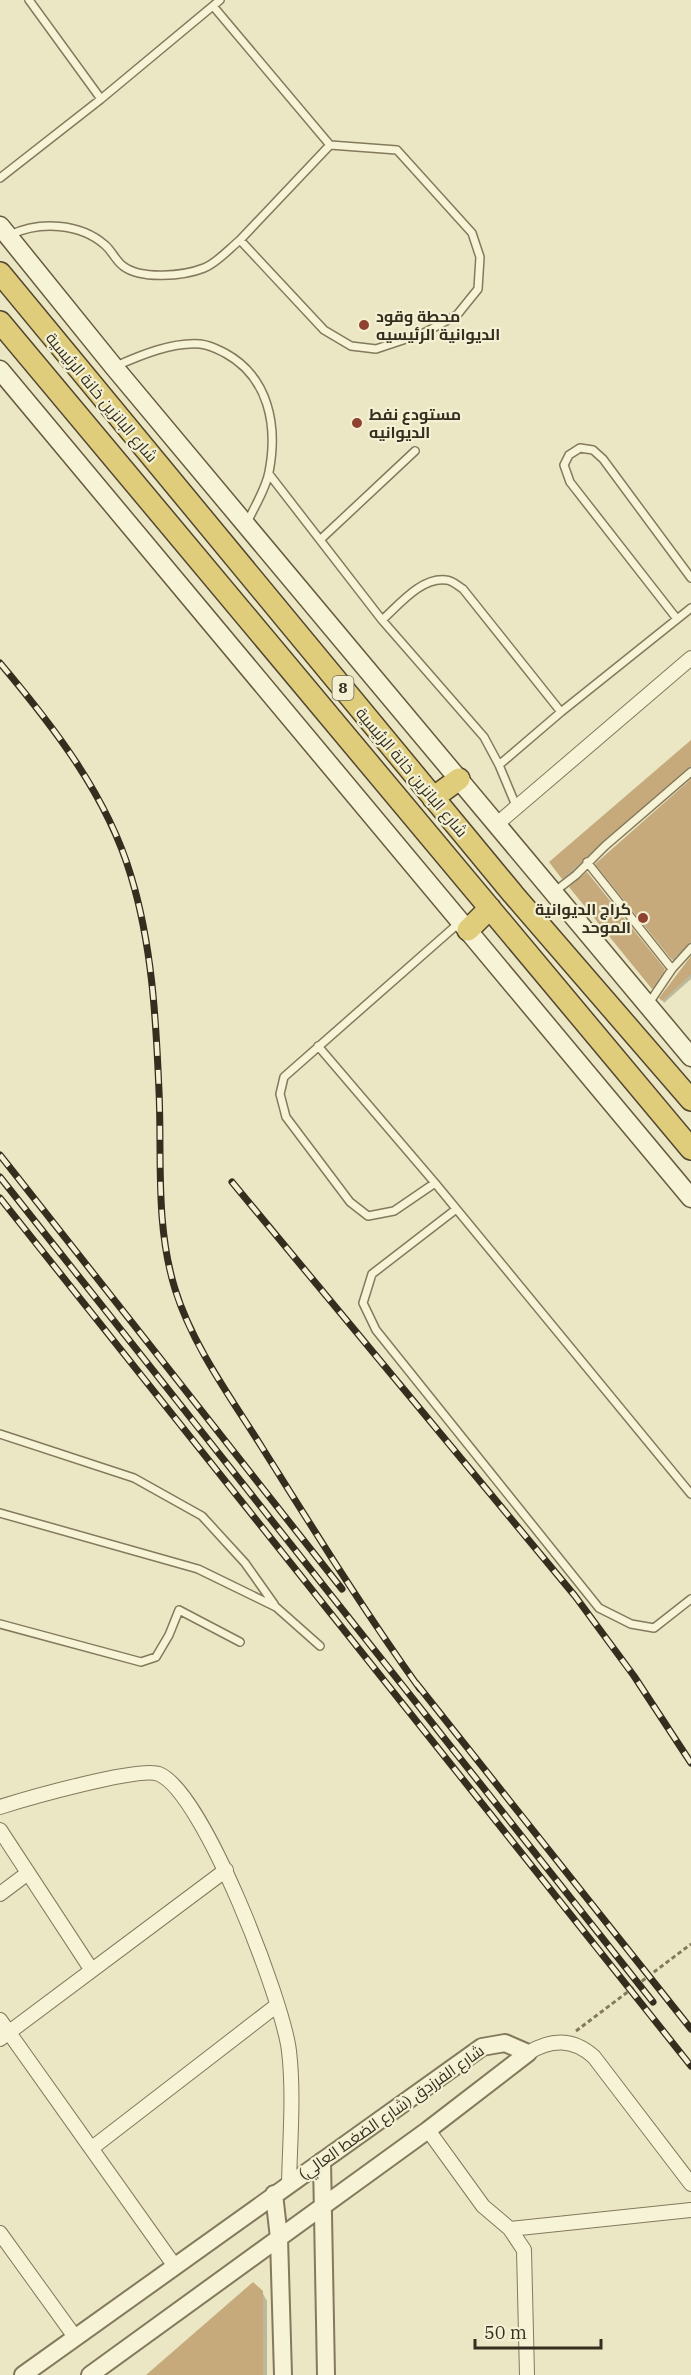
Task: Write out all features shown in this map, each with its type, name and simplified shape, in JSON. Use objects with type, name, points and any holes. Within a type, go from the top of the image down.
[{"type":"highway","name":"شارع البانزين خانة الرئيسية","points":[[0,273],[434,798],[691,1100]]},
{"type":"highway","name":"شارع البانزين خانة الرئيسية","points":[[0,322],[691,1149]]},
{"type":"highway","points":[[434,798],[459,779]]},
{"type":"highway","points":[[464,926],[490,908]]},
{"type":"main road","points":[[4,231],[114,367],[691,1058]]},
{"type":"main road","points":[[0,370],[691,1198]]},
{"type":"street","points":[[497,824],[691,658]]},
{"type":"street","points":[[0,1807],[41,1793],[150,1772],[160,1774],[185,1795],[209,1835],[226,1870],[258,1949],[289,2049],[289,2183]]},
{"type":"street","points":[[0,1830],[91,1969]]},
{"type":"street","points":[[4,2036],[226,1870]]},
{"type":"street","points":[[0,1894],[28,1873]]},
{"type":"street","points":[[92,2148],[276,2006]]},
{"type":"street","points":[[0,2020],[4,2036],[92,2148],[174,2265]]},
{"type":"street","points":[[528,2053],[540,2045],[563,2042],[585,2049],[594,2056],[691,2184]]},
{"type":"street","name":"شارع الفرزدق (شارع الضغط العالي)","points":[[23,2375],[482,2047],[505,2043],[528,2053],[428,2130],[90,2375]]},
{"type":"street","points":[[428,2130],[483,2206],[510,2229],[524,2250],[528,2375]]},
{"type":"street","points":[[322,2161],[326,2375]]},
{"type":"street","points":[[274,2194],[279,2238],[283,2375]]},
{"type":"street","points":[[510,2229],[691,2210]]},
{"type":"street","points":[[0,2233],[75,2337]]},
{"type":"lane","points":[[29,0],[101,99]]},
{"type":"lane","points":[[0,178],[101,99],[220,0]]},
{"type":"lane","points":[[213,6],[330,145],[397,150],[472,233],[480,257],[478,289],[457,315],[424,333],[376,349],[351,346],[324,330],[240,240]]},
{"type":"lane","points":[[4,231],[28,227],[60,227],[88,232],[107,246],[124,267],[149,274],[177,275],[206,268],[240,240],[330,145]]},
{"type":"lane","points":[[114,367],[153,352],[199,344],[212,346],[237,360],[258,380],[272,422],[269,474],[246,525]]},
{"type":"lane","points":[[677,619],[570,482],[564,465],[569,455],[580,448],[593,450],[603,459],[691,578]]},
{"type":"lane","points":[[321,539],[415,451]]},
{"type":"lane","points":[[269,474],[382,620],[484,737],[500,765],[517,808]]},
{"type":"lane","points":[[382,620],[419,588],[434,581],[448,580],[463,589],[561,712]]},
{"type":"lane","points":[[500,765],[561,712],[691,608]]},
{"type":"lane","points":[[554,892],[576,876],[587,862],[691,772]]},
{"type":"lane","points":[[587,862],[672,969]]},
{"type":"lane","points":[[435,1184],[394,1210],[368,1216],[350,1202],[286,1117],[280,1094],[284,1077],[318,1046],[464,926]]},
{"type":"lane","points":[[648,1006],[672,969],[691,948]]},
{"type":"lane","points":[[318,1046],[691,1494]]},
{"type":"lane","points":[[455,1210],[372,1274],[363,1303],[376,1330],[599,1608],[631,1624],[654,1628],[691,1599]]},
{"type":"lane","points":[[0,1434],[134,1478],[202,1516],[245,1563],[276,1607],[320,1646]]},
{"type":"lane","points":[[0,1513],[198,1569],[276,1607]]},
{"type":"lane","points":[[0,1624],[141,1662],[156,1658],[179,1610],[240,1642]]},
{"type":"path","points":[[563,2042],[691,1944]]},
{"type":"building","points":[[691,740],[691,766],[562,879],[549,862]]},
{"type":"building","points":[[691,779],[691,942],[672,960],[595,864]]},
{"type":"building","points":[[587,872],[665,969],[652,989],[569,887]]},
{"type":"building","points":[[691,956],[691,974],[662,1001],[659,998]]},
{"type":"building","points":[[253,2282],[263,2291],[263,2375],[146,2375]]},
{"type":"railway","points":[[0,663],[39,711],[93,790],[121,846],[131,876],[144,929],[154,1010],[164,1240],[175,1289],[183,1310],[226,1392],[359,1600],[420,1689]]},
{"type":"railway","points":[[0,1155],[342,1589]]},
{"type":"railway","points":[[0,1177],[653,2002]]},
{"type":"railway","points":[[232,1182],[575,1596],[634,1676],[691,1763]]},
{"type":"railway","points":[[0,1198],[691,2066]]},
{"type":"railway","points":[[416,1683],[691,2029]]},
{"type":"place","name":"محطة وقود الديوانية الرئيسيه","points":[[364,325]]},
{"type":"place","name":"مستودع نفط الديوانيه","points":[[357,423]]},
{"type":"place","name":"كراج الديوانية الموحد","points":[[643,918]]}]
